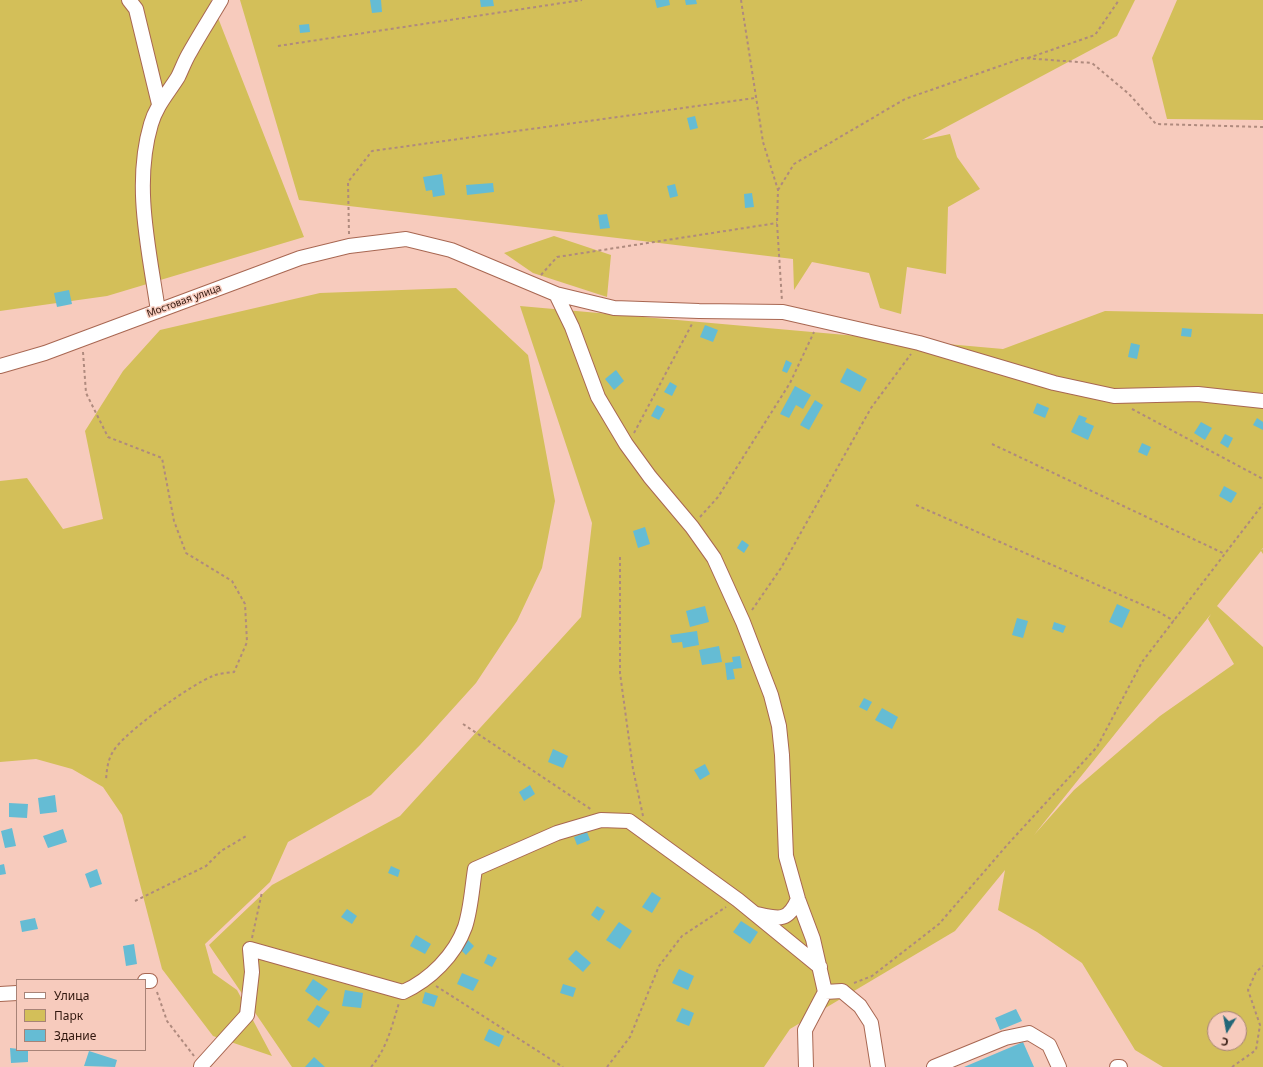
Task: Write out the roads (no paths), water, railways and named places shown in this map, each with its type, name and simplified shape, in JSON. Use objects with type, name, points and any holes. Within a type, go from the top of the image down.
[{"type":"street","points":[[129,0],[136,10],[159,104]]},
{"type":"street","points":[[158,310],[142,208],[142,181],[146,147],[151,124],[159,104],[178,76],[189,53],[221,0]]},
{"type":"street","name":"Мостовая улица","points":[[0,366],[45,353],[300,258],[350,246],[406,240],[450,250],[533,283],[556,294],[614,308],[783,312],[919,343],[1054,383],[1114,396],[1198,394],[1263,401]]},
{"type":"street","points":[[556,294],[572,327],[598,397],[626,444],[650,477],[692,527],[714,558],[743,622],[770,695],[778,726],[782,755],[786,856],[798,899],[813,939],[824,992],[804,1030],[806,1067]]},
{"type":"street","points":[[202,1066],[247,1015],[252,972],[250,949],[403,992],[425,980],[439,967],[455,946],[465,926],[475,869],[557,833],[601,820],[629,821],[738,900],[820,967]]},
{"type":"street","points":[[755,914],[774,918],[784,917],[792,912],[798,899]]},
{"type":"street","points":[[824,992],[842,991],[860,1006],[871,1023],[878,1067]]},
{"type":"street","points":[[0,994],[16,993]]},
{"type":"street","points":[[934,1067],[1005,1038],[1029,1033],[1049,1045],[1059,1067]]}]
